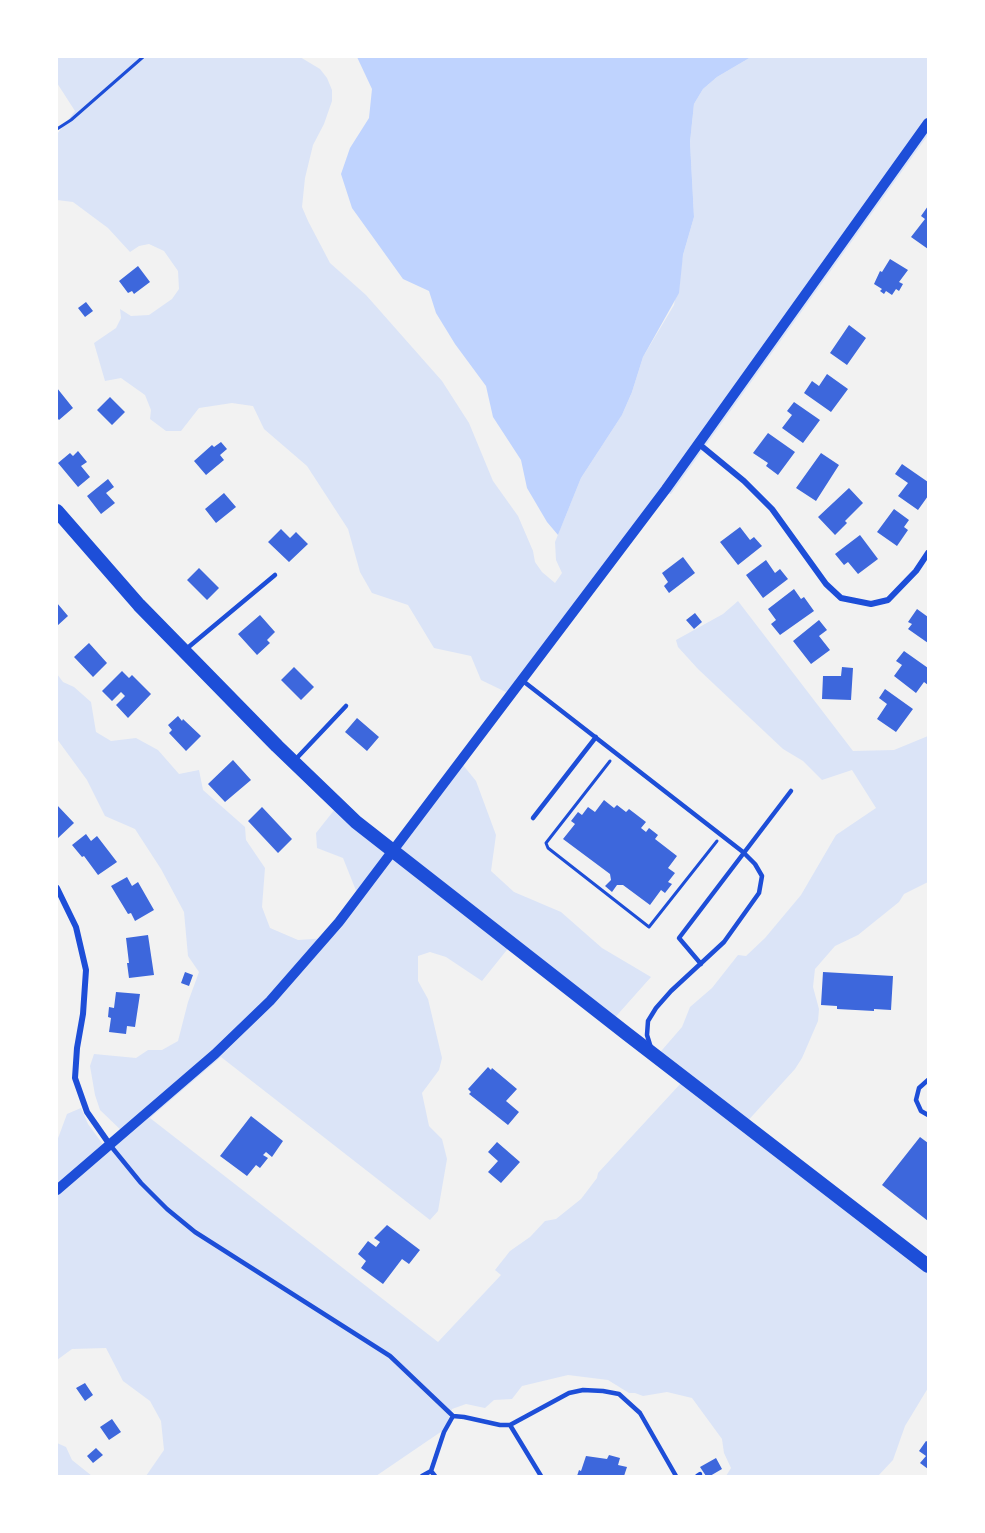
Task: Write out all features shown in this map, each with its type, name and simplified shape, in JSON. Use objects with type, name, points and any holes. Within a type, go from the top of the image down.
[{"type":"main road","points":[[57,511],[139,605],[356,822],[928,1266]]},
{"type":"street","points":[[57,1190],[215,1054],[270,1001],[339,922],[699,444],[928,123]]},
{"type":"street","points":[[699,444],[772,509],[826,585],[841,598],[871,604],[888,600],[916,571],[928,553]]},
{"type":"street","points":[[57,888],[76,927],[86,970],[75,1078],[87,1112],[110,1145]]},
{"type":"lane","points":[[184,651],[275,575]]},
{"type":"lane","points":[[522,681],[743,852],[755,864],[762,876],[759,893],[724,942],[671,991],[648,1021],[647,1035],[652,1054]]},
{"type":"lane","points":[[294,762],[345,706]]},
{"type":"lane","points":[[533,818],[596,737]]},
{"type":"lane","points":[[701,964],[679,938],[791,791]]},
{"type":"lane","points":[[928,1080],[919,1088],[916,1100],[921,1111],[928,1115]]},
{"type":"lane","points":[[110,1145],[141,1183],[195,1232],[390,1356],[453,1416],[510,1425],[569,1393],[603,1390],[619,1394],[640,1413],[676,1476]]},
{"type":"lane","points":[[422,1476],[431,1471],[444,1432],[453,1416]]},
{"type":"lane","points":[[510,1425],[541,1476]]},
{"type":"lane","points":[[431,1471],[435,1476]]},
{"type":"path","points":[[57,129],[71,120],[143,57]]},
{"type":"path","points":[[616,753],[546,843],[548,848],[649,927],[722,835]]},
{"type":"shaded area","points":[[57,57],[300,57],[320,69],[332,90],[332,101],[313,145],[305,178],[302,207],[308,221],[330,263],[366,295],[442,381],[469,423],[493,481],[518,516],[533,551],[535,562],[542,572],[555,583],[562,573],[556,560],[555,542],[581,478],[622,415],[643,357],[674,305],[683,255],[694,217],[690,142],[694,104],[703,89],[717,77],[751,57],[928,57],[928,135],[671,494],[666,494],[510,694],[481,680],[471,656],[434,648],[408,605],[372,593],[360,572],[348,529],[307,466],[264,429],[253,406],[232,403],[199,408],[181,431],[166,431],[150,419],[151,410],[145,395],[121,378],[105,381],[94,343],[116,328],[121,318],[120,309],[131,316],[149,315],[172,299],[179,289],[178,271],[164,251],[149,244],[139,246],[130,252],[108,228],[73,202],[57,200],[57,134],[75,111],[57,83]]},
{"type":"shaded area","points":[[738,601],[853,751],[894,750],[928,736],[928,882],[904,894],[899,902],[858,935],[835,946],[815,969],[813,987],[819,1009],[818,1021],[802,1058],[795,1069],[744,1125],[928,1270],[928,1388],[905,1426],[893,1460],[878,1476],[726,1476],[731,1468],[724,1453],[722,1439],[692,1398],[667,1392],[643,1396],[629,1393],[608,1380],[568,1375],[522,1386],[512,1399],[494,1400],[485,1408],[466,1404],[452,1409],[445,1429],[376,1476],[146,1476],[164,1450],[161,1421],[150,1401],[123,1381],[106,1348],[72,1349],[57,1360],[57,1141],[67,1114],[81,1108],[88,1124],[107,1150],[124,1133],[100,1110],[90,1066],[94,1054],[136,1058],[148,1050],[162,1050],[178,1041],[199,972],[188,956],[184,912],[161,869],[135,829],[105,816],[87,780],[57,739],[57,674],[63,682],[74,687],[91,702],[96,732],[111,741],[136,738],[158,750],[179,774],[199,770],[203,790],[245,827],[246,840],[265,868],[262,907],[270,928],[298,940],[327,938],[359,898],[343,858],[317,848],[316,833],[335,809],[387,849],[463,765],[476,781],[496,835],[491,871],[514,892],[561,912],[602,948],[651,977],[611,1022],[510,946],[482,981],[446,957],[430,952],[418,956],[418,981],[428,999],[442,1058],[439,1070],[422,1093],[429,1126],[442,1139],[447,1159],[438,1211],[430,1220],[221,1057],[150,1118],[438,1342],[501,1275],[495,1270],[510,1251],[530,1237],[545,1221],[556,1219],[581,1199],[597,1178],[598,1173],[682,1082],[656,1057],[682,1027],[690,1007],[712,988],[738,955],[746,956],[765,938],[801,895],[836,835],[876,808],[852,770],[822,780],[803,761],[783,749],[698,669],[678,647],[676,640],[723,614]]},
{"type":"shaded area","points":[[57,1443],[66,1447],[72,1460],[92,1476],[57,1476]]},
{"type":"water","points":[[357,57],[751,57],[717,77],[703,89],[694,104],[690,142],[694,217],[683,255],[679,293],[643,357],[622,415],[581,478],[558,535],[547,522],[527,488],[521,460],[493,417],[486,386],[455,344],[436,313],[429,291],[403,279],[352,208],[341,174],[350,148],[369,118],[372,89]]},
{"type":"building","points":[[928,206],[928,249],[911,237],[925,219],[921,216]]},
{"type":"building","points":[[890,259],[908,270],[899,282],[903,284],[899,291],[896,289],[892,295],[886,291],[884,294],[880,291],[882,289],[874,284],[880,271],[882,272]]},
{"type":"building","points":[[138,266],[150,282],[134,294],[132,291],[128,293],[119,281]]},
{"type":"building","points":[[86,302],[93,311],[85,317],[78,308]]},
{"type":"building","points":[[849,325],[866,338],[847,365],[830,353]]},
{"type":"building","points":[[827,374],[848,389],[831,412],[804,393],[812,381],[819,386]]},
{"type":"building","points":[[57,388],[73,408],[59,420],[57,418]]},
{"type":"building","points":[[110,397],[125,412],[112,425],[97,410]]},
{"type":"building","points":[[794,402],[820,420],[803,443],[782,428],[792,415],[787,411]]},
{"type":"building","points":[[768,433],[795,452],[778,475],[766,466],[768,463],[753,453]]},
{"type":"building","points":[[221,442],[227,449],[220,455],[224,460],[206,475],[194,461],[212,445],[214,447]]},
{"type":"building","points":[[78,451],[87,462],[81,466],[90,477],[78,487],[58,463],[70,453],[73,456]]},
{"type":"building","points":[[821,453],[839,465],[816,501],[796,488]]},
{"type":"building","points":[[902,464],[928,482],[928,496],[918,510],[898,496],[908,483],[895,474]]},
{"type":"building","points":[[108,479],[114,487],[106,493],[115,503],[101,514],[87,496]]},
{"type":"building","points":[[849,488],[863,503],[835,535],[818,517]]},
{"type":"building","points":[[224,493],[236,507],[216,523],[205,509]]},
{"type":"building","points":[[894,509],[909,520],[904,527],[908,530],[897,546],[877,532]]},
{"type":"building","points":[[740,527],[750,540],[754,537],[762,546],[738,565],[720,542]]},
{"type":"building","points":[[281,529],[290,538],[296,532],[308,544],[289,562],[268,542]]},
{"type":"building","points":[[860,535],[878,559],[858,574],[848,562],[844,565],[835,554]]},
{"type":"building","points":[[683,557],[695,573],[669,593],[664,586],[668,582],[662,573]]},
{"type":"building","points":[[766,560],[775,573],[780,569],[788,579],[763,598],[746,575]]},
{"type":"building","points":[[199,568],[219,588],[207,600],[187,580]]},
{"type":"building","points":[[794,589],[801,599],[804,597],[814,611],[780,635],[771,624],[776,620],[768,609]]},
{"type":"building","points":[[57,603],[68,616],[57,626]]},
{"type":"building","points":[[917,609],[928,617],[928,643],[908,629],[912,624],[908,622]]},
{"type":"building","points":[[695,613],[702,622],[694,629],[686,620]]},
{"type":"building","points":[[260,615],[275,632],[267,640],[270,643],[257,655],[238,634]]},
{"type":"building","points":[[819,620],[827,630],[819,636],[830,650],[811,664],[793,641]]},
{"type":"building","points":[[89,643],[107,663],[93,677],[74,657]]},
{"type":"building","points":[[904,651],[928,668],[928,685],[924,682],[916,693],[894,676],[902,665],[896,661]]},
{"type":"building","points":[[294,667],[314,687],[301,700],[281,680]]},
{"type":"building","points":[[842,667],[853,668],[851,700],[822,699],[823,676],[841,676]]},
{"type":"building","points":[[122,671],[129,678],[132,675],[151,694],[128,718],[116,705],[125,696],[121,692],[112,701],[102,691]]},
{"type":"building","points":[[885,689],[913,709],[896,732],[877,719],[887,704],[879,698]]},
{"type":"building","points":[[178,716],[201,736],[186,751],[169,733],[172,730],[168,725]]},
{"type":"building","points":[[357,718],[379,737],[367,751],[345,732]]},
{"type":"building","points":[[233,760],[251,780],[225,802],[208,784]]},
{"type":"building","points":[[604,800],[614,808],[617,805],[626,812],[629,809],[646,822],[641,828],[646,832],[649,828],[658,835],[655,839],[677,856],[668,868],[675,873],[668,882],[672,884],[665,893],[661,890],[650,905],[623,885],[617,885],[612,892],[605,886],[611,880],[610,874],[563,839],[575,824],[571,821],[578,812],[582,815],[588,807],[595,812]]},
{"type":"building","points":[[57,805],[74,823],[57,839]]},
{"type":"building","points":[[262,807],[292,839],[278,853],[248,821]]},
{"type":"building","points":[[86,834],[91,841],[97,836],[117,862],[98,875],[84,856],[82,857],[72,845]]},
{"type":"building","points":[[127,877],[132,886],[138,882],[154,910],[135,921],[131,913],[128,914],[111,886]]},
{"type":"building","points":[[148,935],[154,975],[129,978],[126,938]]},
{"type":"building","points":[[185,972],[193,975],[189,986],[181,983]]},
{"type":"building","points":[[823,972],[893,976],[891,1010],[837,1009],[837,1006],[821,1005]]},
{"type":"building","points":[[116,992],[140,994],[135,1027],[127,1026],[126,1034],[109,1032],[111,1018],[108,1017],[109,1007],[114,1008]]},
{"type":"building","points":[[488,1067],[517,1089],[506,1101],[519,1112],[508,1125],[469,1094],[471,1092],[468,1089]]},
{"type":"building","points":[[251,1116],[283,1141],[272,1157],[266,1152],[263,1155],[268,1158],[260,1168],[256,1165],[247,1176],[220,1156]]},
{"type":"building","points":[[920,1137],[928,1143],[928,1221],[882,1185]]},
{"type":"building","points":[[497,1142],[520,1162],[501,1183],[488,1172],[498,1161],[488,1152]]},
{"type":"building","points":[[387,1225],[420,1250],[409,1264],[402,1259],[383,1284],[361,1268],[366,1261],[358,1254],[368,1241],[376,1247],[380,1242],[374,1238]]},
{"type":"building","points":[[85,1383],[93,1395],[85,1401],[76,1388]]},
{"type":"building","points":[[112,1419],[121,1432],[109,1440],[100,1427]]},
{"type":"building","points":[[926,1441],[928,1442],[928,1469],[920,1463],[926,1456],[919,1451]]},
{"type":"building","points":[[96,1448],[103,1455],[93,1463],[87,1456]]},
{"type":"building","points":[[609,1455],[620,1458],[618,1465],[627,1467],[624,1476],[577,1476],[586,1456],[607,1459]]},
{"type":"building","points":[[716,1458],[722,1469],[706,1476],[700,1467]]}]
